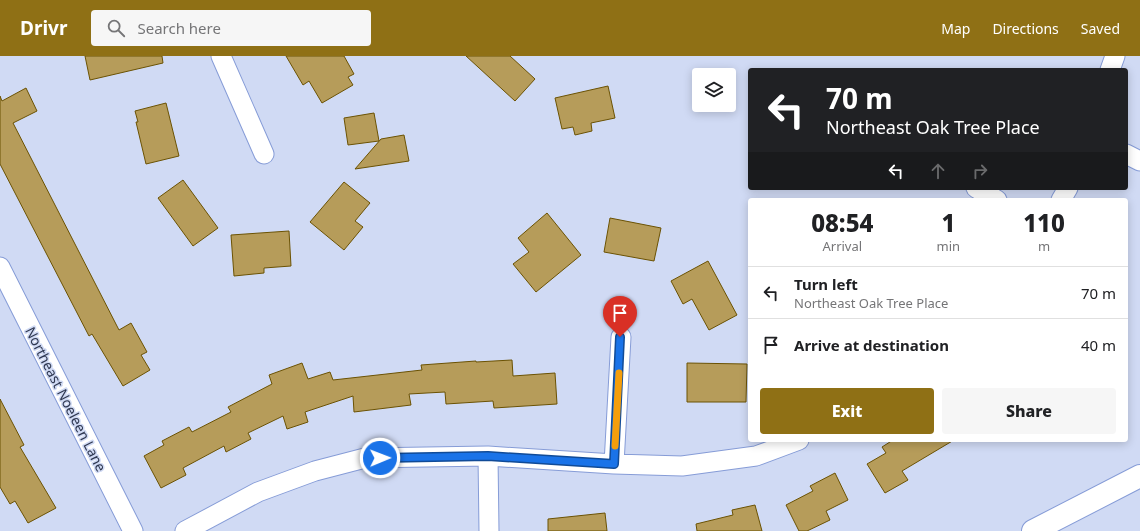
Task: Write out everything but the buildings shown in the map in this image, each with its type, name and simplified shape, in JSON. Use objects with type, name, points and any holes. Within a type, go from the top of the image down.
[{"type":"street","points":[[221,56],[264,154]]},
{"type":"street","points":[[1111,68],[1115,56]]},
{"type":"street","points":[[1128,155],[1140,161]]},
{"type":"street","points":[[980,190],[994,198]]},
{"type":"street","name":"Northeast Noeleen Lane","points":[[0,267],[133,531]]},
{"type":"street","points":[[614,464],[620,337]]},
{"type":"street","points":[[185,531],[258,492],[315,471],[365,458],[488,456],[614,464],[682,466],[756,456],[794,442]]},
{"type":"street","points":[[488,456],[488,531]]},
{"type":"street","points":[[1033,531],[1140,476]]},
{"type":"slow traffic","points":[[615,446],[619,373]]},
{"type":"route","points":[[380,458],[488,456],[614,464],[620,337]]}]
